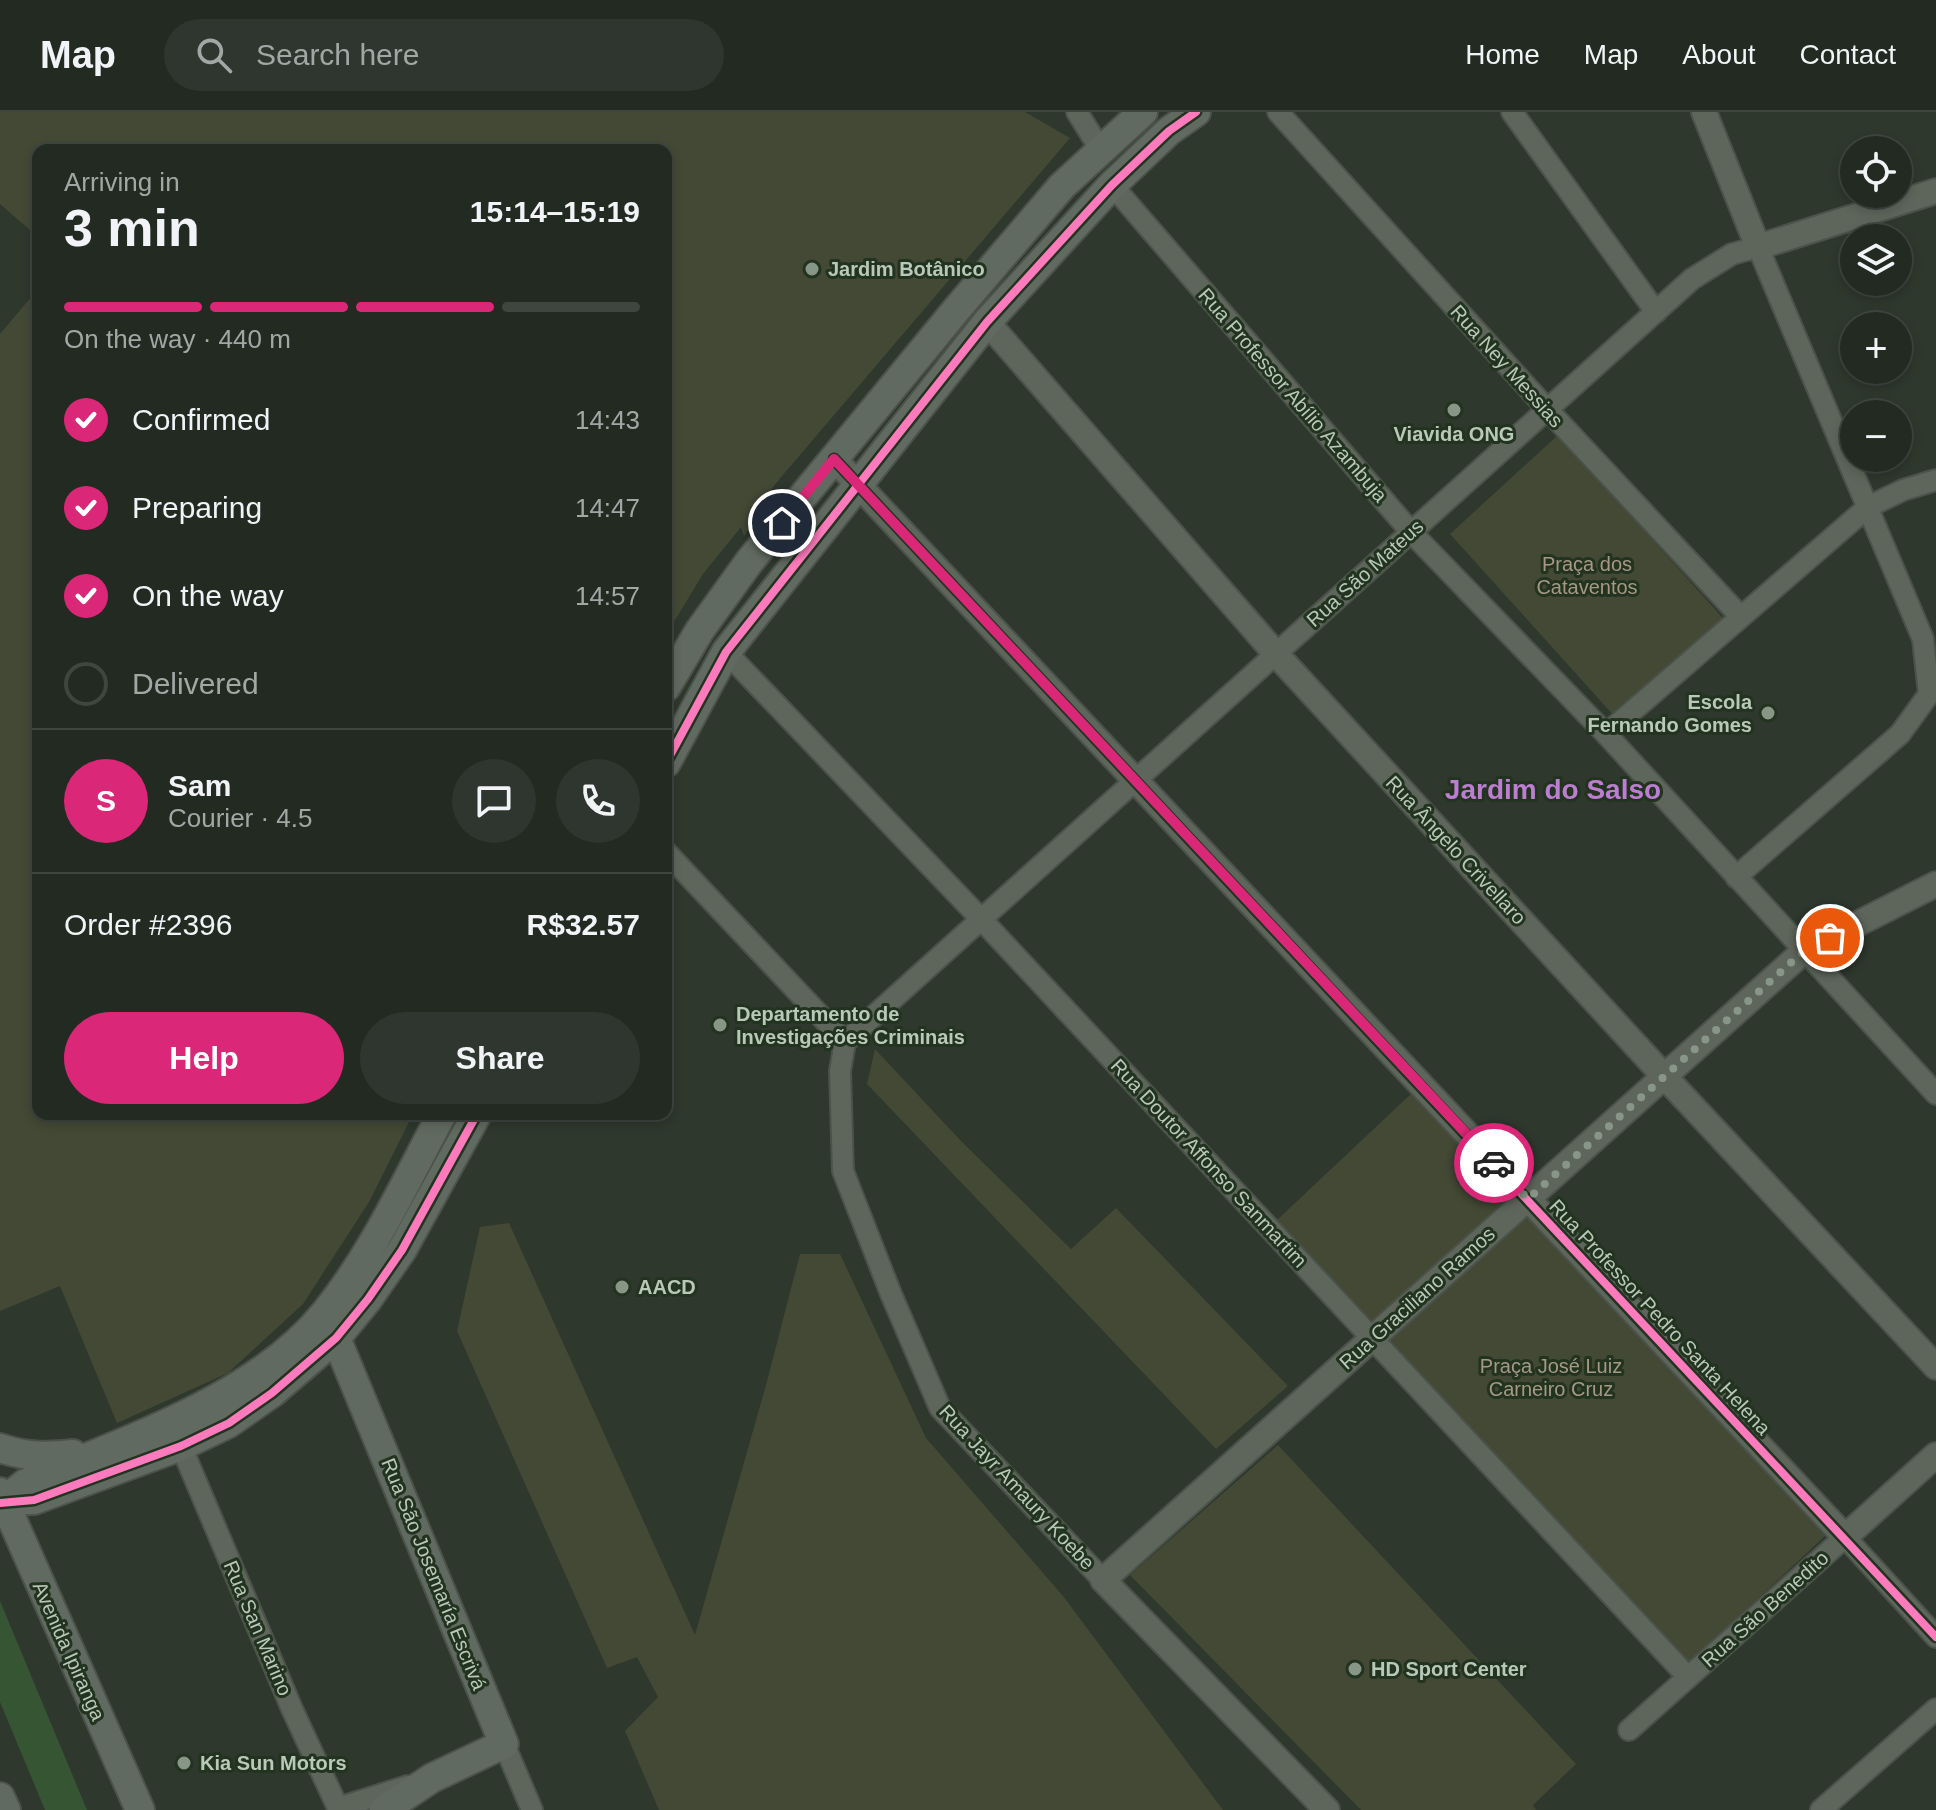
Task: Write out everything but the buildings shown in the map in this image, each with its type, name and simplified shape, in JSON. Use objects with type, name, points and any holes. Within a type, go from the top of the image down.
[{"type":"main road","points":[[672,677],[700,630],[749,562],[1043,208],[1100,149],[1143,112]]},
{"type":"main road","points":[[672,752],[726,652],[987,322],[1112,185],[1169,131],[1196,112]]},
{"type":"main road","points":[[1,1499],[34,1500],[181,1446],[229,1423],[272,1393],[330,1326],[439,1120]]},
{"type":"main road","points":[[1,1499],[26,1483],[221,1397],[293,1345],[330,1326],[368,1299],[402,1250],[474,1120]]},
{"type":"main road","name":"Rua São Josemaría Escrivá","points":[[330,1326],[504,1744]]},
{"type":"main road","points":[[0,1448],[24,1456],[44,1457],[102,1450]]},
{"type":"main road","name":"Avenida Ipiranga","points":[[1,1499],[140,1810]]},
{"type":"main road","points":[[384,1810],[432,1778],[504,1744]]},
{"type":"main road","points":[[0,1797],[6,1810]]},
{"type":"street","points":[[1077,112],[1100,149]]},
{"type":"street","name":"Rua Ney Messias","points":[[1278,112],[1740,616]]},
{"type":"street","points":[[1512,112],[1656,312]]},
{"type":"street","points":[[1704,112],[1923,639],[1929,694],[1900,734],[1736,877]]},
{"type":"street","name":"Rua Professor Abílio Azambuja","points":[[1112,185],[1411,532],[1606,734],[1804,951],[1931,1082]]},
{"type":"street","name":"Rua São Mateus","points":[[845,1042],[1692,279],[1732,254],[1936,191]]},
{"type":"street","name":"Rua Ângelo Crivellaro","points":[[987,322],[1276,654],[1936,1367]]},
{"type":"street","name":"Rua Professor Pedro Santa Helena","points":[[834,459],[1936,1637]]},
{"type":"street","points":[[1606,734],[1868,507],[1903,490],[1936,480]]},
{"type":"street","name":"Rua Doutor Affonso Sanmartim","points":[[726,652],[981,919],[1688,1677]]},
{"type":"street","points":[[672,858],[845,1042]]},
{"type":"street","name":"Rua Graciliano Ramos","points":[[1103,1580],[1804,951],[1936,884]]},
{"type":"street","name":"Rua Jayr Amaury Koebe","points":[[845,1042],[840,1071],[843,1171],[940,1408],[1327,1810]]},
{"type":"street","name":"Rua San Marino","points":[[181,1446],[292,1709],[338,1808]]},
{"type":"street","name":"Rua São Benedito","points":[[1629,1730],[1936,1455]]},
{"type":"street","points":[[1821,1810],[1936,1709]]},
{"type":"street","name":"Rua São Josemaría Escrivá","points":[[504,1744],[532,1810]]},
{"type":"street","points":[[338,1808],[432,1778]]},
{"type":"green space","name":"Jardim Botânico","points":[[0,112],[1025,112],[1070,138],[777,482],[758,506],[762,510],[744,536],[741,527],[703,574],[672,625],[672,144],[32,144],[32,232],[0,204]]},
{"type":"green space","points":[[32,296],[32,1120],[410,1120],[369,1202],[303,1304],[228,1373],[117,1423],[60,1286],[0,1311],[0,334]]},
{"type":"green space","name":"Praça dos Cataventos","points":[[1558,435],[1723,618],[1615,717],[1450,534]]},
{"type":"green space","points":[[875,1049],[961,1141],[1071,1249],[1116,1208],[1288,1386],[1216,1449],[867,1084]]},
{"type":"green space","name":"Praça José Luiz Carneiro Cruz","points":[[1412,1093],[1825,1536],[1689,1663],[1277,1220]]},
{"type":"green space","points":[[509,1223],[695,1635],[800,1254],[840,1254],[926,1438],[1063,1596],[1223,1810],[659,1810],[625,1731],[658,1697],[637,1657],[607,1668],[457,1331],[480,1227]]},
{"type":"green space","name":"HD Sport Center","points":[[1278,1445],[1576,1764],[1533,1805],[1536,1810],[1361,1810],[1130,1575]]},
{"type":"shaded area","points":[[0,1601],[87,1810],[45,1810],[0,1702]]},
{"type":"cycle path","points":[[672,752],[726,652],[987,322],[1112,185],[1169,131],[1196,112]]},
{"type":"cycle path","points":[[834,459],[1936,1637]]},
{"type":"cycle path","points":[[0,1503],[34,1500],[181,1446],[229,1423],[272,1393],[336,1338],[368,1299],[402,1250],[474,1120]]},
{"type":"way so far","points":[[1494,1163],[1528,1199],[1804,951],[1830,938]]},
{"type":"place","name":"Jardim Botânico","points":[[812,269]]},
{"type":"place","name":"Viavida ONG","points":[[1454,410]]},
{"type":"place","name":"Escola Fernando Gomes","points":[[1768,713]]},
{"type":"place","name":"Departamento de Investigações Criminais","points":[[720,1025]]},
{"type":"place","name":"AACD","points":[[622,1287]]},
{"type":"place","name":"HD Sport Center","points":[[1355,1669]]},
{"type":"place","name":"Kia Sun Motors","points":[[184,1763]]},
{"type":"district","name":"Jardim do Salso","points":[[1553,789]]},
{"type":"route","points":[[782,523],[834,459],[1494,1163]]}]
